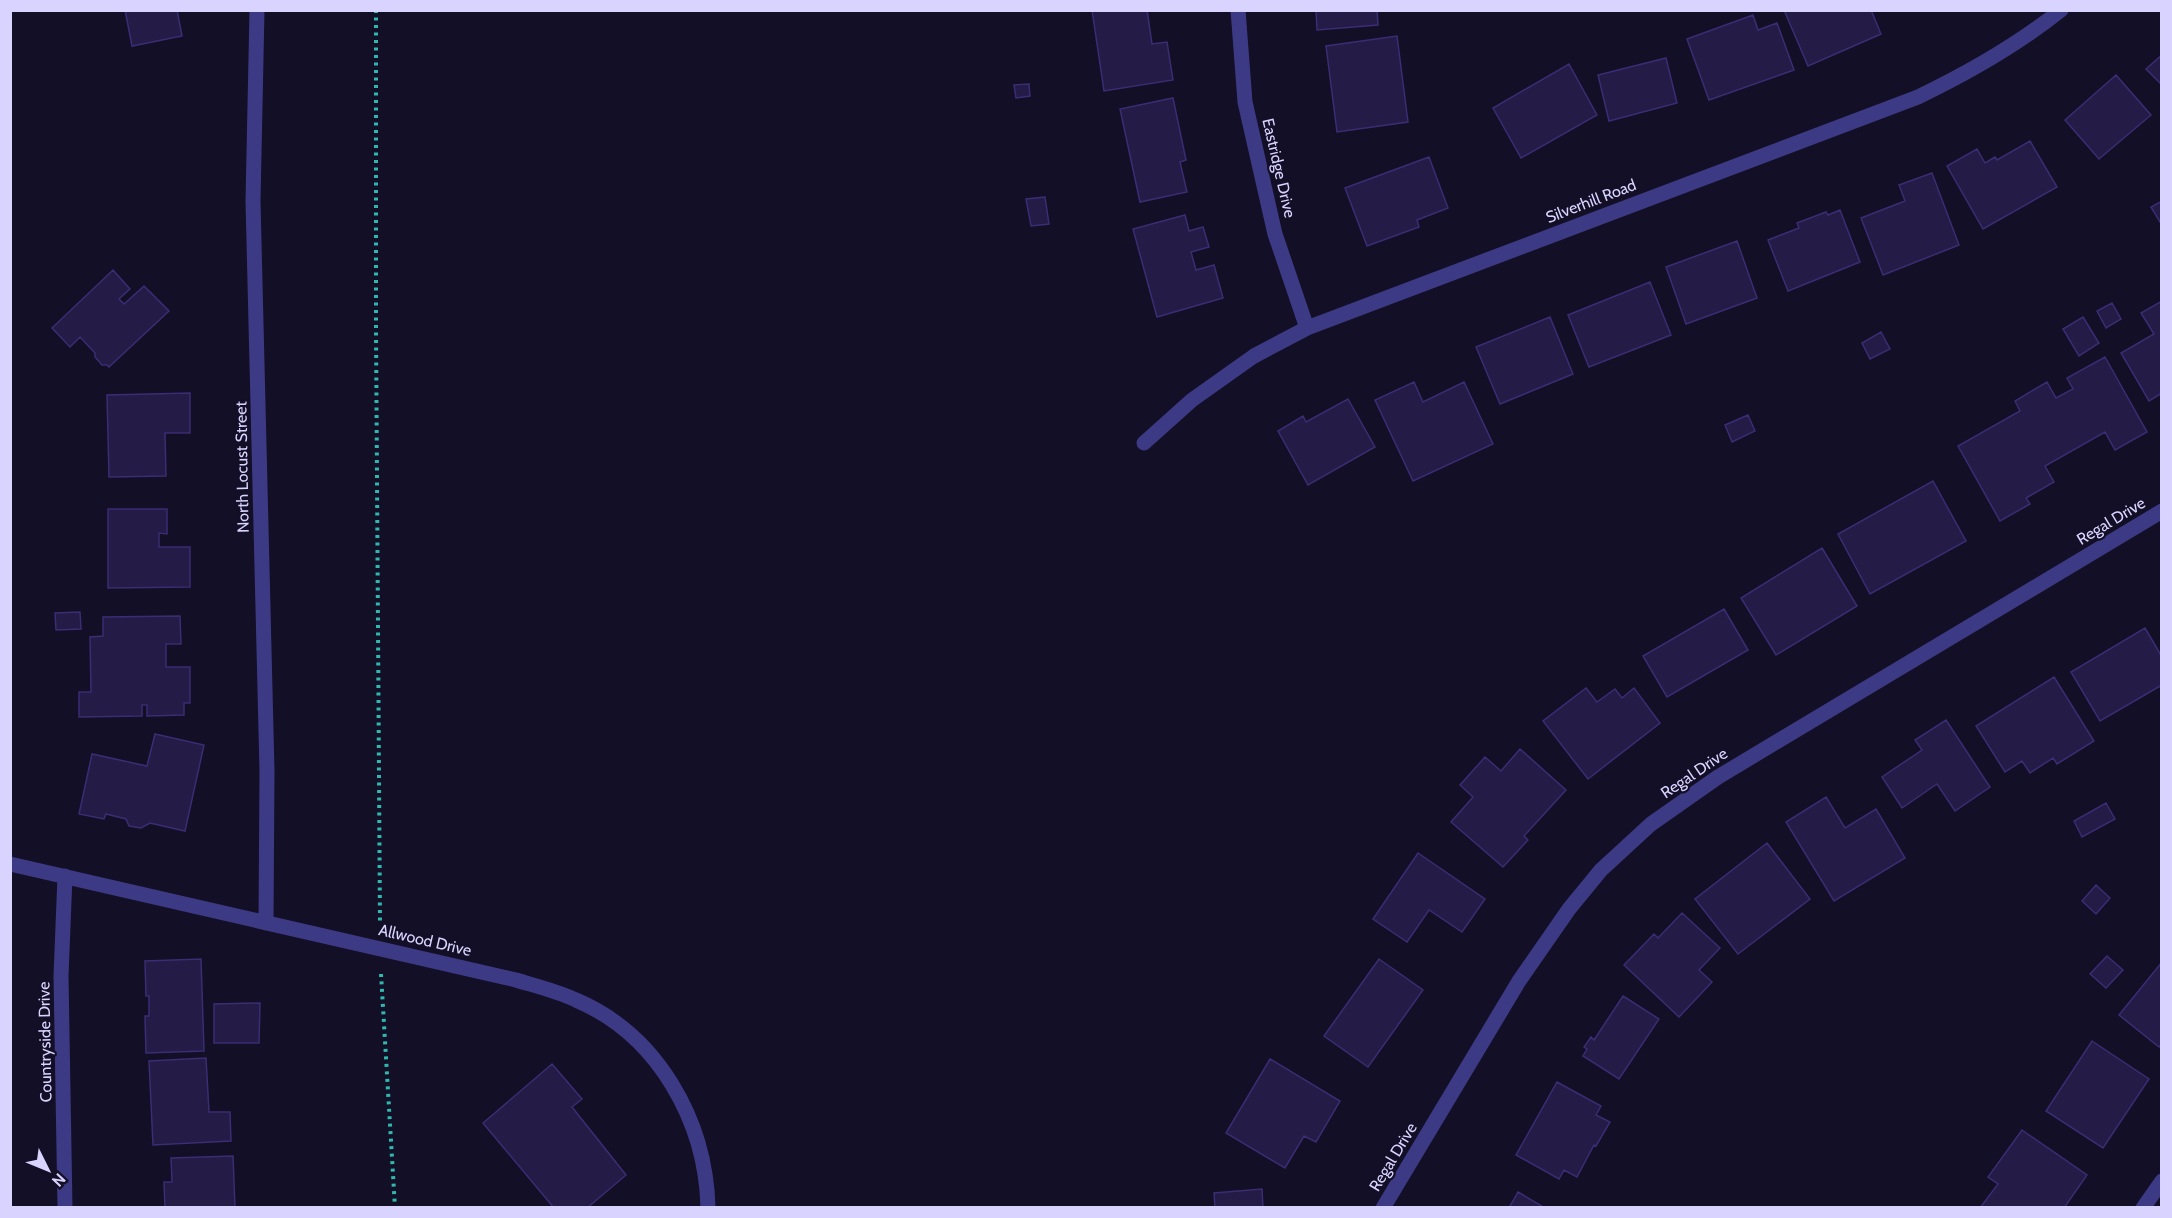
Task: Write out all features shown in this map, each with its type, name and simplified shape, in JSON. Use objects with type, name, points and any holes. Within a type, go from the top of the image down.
[{"type":"street","name":"North Locust Street","points":[[257,10],[253,201],[267,771],[266,923]]},
{"type":"street","name":"Eastridge Drive","points":[[1238,10],[1245,102],[1275,234],[1307,328]]},
{"type":"street","name":"Silverhill Road","points":[[1144,443],[1192,400],[1254,356],[1307,328],[1918,97],[1968,73],[2029,35],[2061,10]]},
{"type":"street","name":"Regal Drive","points":[[1383,1208],[1525,972],[1569,909],[1601,870],[1651,824],[1718,777],[2162,512]]},
{"type":"street","name":"Allwood Drive","points":[[10,864],[380,947],[516,980],[577,1000],[606,1016],[630,1034],[657,1061],[680,1095],[701,1149],[707,1178],[708,1208]]},
{"type":"street","name":"Countryside Drive","points":[[65,876],[61,976],[65,1208]]},
{"type":"street","points":[[2151,1204],[2162,1181]]},
{"type":"path","points":[[376,10],[380,947],[395,1208]]},
{"type":"building","points":[[125,10],[177,10],[182,36],[132,46]]},
{"type":"building","points":[[1092,10],[1147,10],[1152,44],[1167,42],[1173,80],[1104,91]]},
{"type":"building","points":[[1316,10],[1377,10],[1378,25],[1317,30]]},
{"type":"building","points":[[1784,10],[1871,10],[1881,34],[1808,66]]},
{"type":"building","points":[[1753,15],[1758,30],[1777,23],[1794,70],[1709,100],[1687,39]]},
{"type":"building","points":[[1397,36],[1408,122],[1337,132],[1326,46]]},
{"type":"building","points":[[2162,55],[2162,85],[2146,69]]},
{"type":"building","points":[[1666,58],[1677,103],[1609,121],[1598,75]]},
{"type":"building","points":[[1569,64],[1597,115],[1521,158],[1493,108]]},
{"type":"building","points":[[2116,75],[2151,115],[2099,159],[2065,120]]},
{"type":"building","points":[[1029,84],[1030,96],[1016,98],[1014,85]]},
{"type":"building","points":[[1173,98],[1186,160],[1180,162],[1187,192],[1140,202],[1120,109]]},
{"type":"building","points":[[2030,141],[2057,187],[1983,229],[1947,166],[1977,149],[1985,163],[1995,157],[1997,160]]},
{"type":"building","points":[[1429,157],[1448,208],[1417,220],[1419,227],[1367,246],[1345,188]]},
{"type":"building","points":[[1932,173],[1959,245],[1883,275],[1861,218],[1905,201],[1899,185]]},
{"type":"building","points":[[1045,197],[1049,224],[1031,226],[1026,199]]},
{"type":"building","points":[[2162,201],[2162,221],[2160,222],[2151,207]]},
{"type":"building","points":[[1840,210],[1860,262],[1788,291],[1768,240],[1799,228],[1797,223],[1826,212],[1828,215]]},
{"type":"building","points":[[1185,215],[1189,231],[1203,227],[1209,247],[1191,252],[1196,270],[1214,265],[1223,298],[1157,317],[1133,229]]},
{"type":"building","points":[[1737,241],[1757,298],[1686,324],[1666,267]]},
{"type":"building","points":[[113,270],[130,289],[119,299],[124,304],[144,286],[169,311],[109,367],[102,365],[95,357],[95,353],[80,337],[70,347],[52,328]]},
{"type":"building","points":[[1650,282],[1671,335],[1589,367],[1568,315]]},
{"type":"building","points":[[2162,301],[2162,393],[2149,401],[2121,353],[2154,334],[2141,313]]},
{"type":"building","points":[[2112,303],[2121,319],[2106,328],[2097,311]]},
{"type":"building","points":[[1550,317],[1573,374],[1500,404],[1476,347]]},
{"type":"building","points":[[2083,317],[2099,343],[2079,356],[2063,329]]},
{"type":"building","points":[[1881,332],[1890,349],[1870,359],[1862,343]]},
{"type":"building","points":[[2105,357],[2147,432],[2115,450],[2105,432],[2045,466],[2054,482],[2026,498],[2030,504],[2000,521],[1958,446],[2020,411],[2015,401],[2047,382],[2056,398],[2073,389],[2067,378]]},
{"type":"building","points":[[1414,382],[1423,402],[1464,382],[1493,444],[1413,481],[1375,400]]},
{"type":"building","points":[[190,393],[190,433],[165,433],[166,476],[109,477],[107,395]]},
{"type":"building","points":[[1348,399],[1375,447],[1308,485],[1278,431],[1303,416],[1306,422]]},
{"type":"building","points":[[1748,415],[1755,431],[1732,442],[1725,425]]},
{"type":"building","points":[[1933,481],[1966,541],[1870,594],[1838,534]]},
{"type":"building","points":[[108,509],[167,509],[167,534],[159,533],[159,547],[190,547],[190,587],[108,588]]},
{"type":"building","points":[[1822,548],[1857,606],[1776,655],[1741,598]]},
{"type":"building","points":[[1724,609],[1748,650],[1667,697],[1643,656]]},
{"type":"building","points":[[80,612],[81,629],[56,630],[55,613]]},
{"type":"building","points":[[180,616],[181,644],[166,644],[166,667],[190,667],[190,703],[184,703],[184,715],[147,716],[147,705],[142,705],[142,716],[79,717],[79,692],[91,692],[90,637],[103,636],[103,617]]},
{"type":"building","points":[[2145,628],[2162,657],[2162,685],[2100,721],[2071,672]]},
{"type":"building","points":[[2054,677],[2094,741],[2057,764],[2053,758],[2030,773],[2022,761],[2005,772],[1976,726]]},
{"type":"building","points":[[1586,688],[1597,702],[1615,689],[1622,698],[1634,688],[1660,723],[1588,779],[1543,721]]},
{"type":"building","points":[[1946,720],[1990,787],[1955,811],[1937,784],[1902,808],[1882,777],[1922,750],[1915,740]]},
{"type":"building","points":[[155,734],[204,745],[185,831],[150,823],[141,828],[129,826],[126,819],[106,814],[104,819],[79,814],[92,754],[147,766]]},
{"type":"building","points":[[1520,749],[1566,790],[1524,836],[1528,840],[1503,867],[1451,822],[1473,797],[1460,785],[1485,757],[1501,771]]},
{"type":"building","points":[[1826,797],[1845,828],[1876,809],[1905,858],[1834,901],[1786,822]]},
{"type":"building","points":[[2106,803],[2115,819],[2082,837],[2074,821]]},
{"type":"building","points":[[1767,843],[1810,899],[1738,954],[1695,899]]},
{"type":"building","points":[[1418,853],[1485,899],[1462,932],[1429,910],[1407,942],[1373,919]]},
{"type":"building","points":[[2096,885],[2110,898],[2096,914],[2082,901]]},
{"type":"building","points":[[1682,913],[1720,948],[1699,970],[1712,982],[1679,1017],[1624,965],[1654,934],[1658,938]]},
{"type":"building","points":[[2107,956],[2123,970],[2106,988],[2090,974]]},
{"type":"building","points":[[201,959],[204,1051],[146,1053],[145,1016],[149,1016],[149,996],[146,996],[145,961]]},
{"type":"building","points":[[1379,959],[1423,990],[1368,1067],[1324,1036]]},
{"type":"building","points":[[2162,962],[2162,1044],[2159,1047],[2119,1015]]},
{"type":"building","points":[[1623,996],[1659,1019],[1619,1079],[1583,1056],[1587,1049],[1584,1047],[1591,1037],[1594,1040]]},
{"type":"building","points":[[260,1003],[259,1043],[214,1043],[214,1004]]},
{"type":"building","points":[[2092,1041],[2149,1079],[2103,1148],[2046,1111]]},
{"type":"building","points":[[206,1058],[209,1112],[230,1112],[231,1141],[153,1145],[149,1061]]},
{"type":"building","points":[[1270,1059],[1340,1101],[1316,1142],[1304,1136],[1285,1168],[1226,1133]]},
{"type":"building","points":[[552,1064],[582,1099],[572,1107],[626,1175],[587,1208],[554,1208],[483,1123]]},
{"type":"building","points":[[1557,1082],[1601,1106],[1596,1115],[1610,1122],[1596,1146],[1594,1145],[1577,1177],[1564,1170],[1559,1179],[1516,1155]]},
{"type":"building","points":[[2022,1130],[2087,1175],[2064,1208],[1980,1208],[1998,1184],[1988,1177]]},
{"type":"building","points":[[233,1156],[235,1208],[165,1208],[164,1182],[172,1182],[171,1158]]},
{"type":"building","points":[[1262,1189],[1263,1208],[1215,1208],[1214,1193]]},
{"type":"building","points":[[1518,1192],[1545,1208],[1509,1208]]}]
